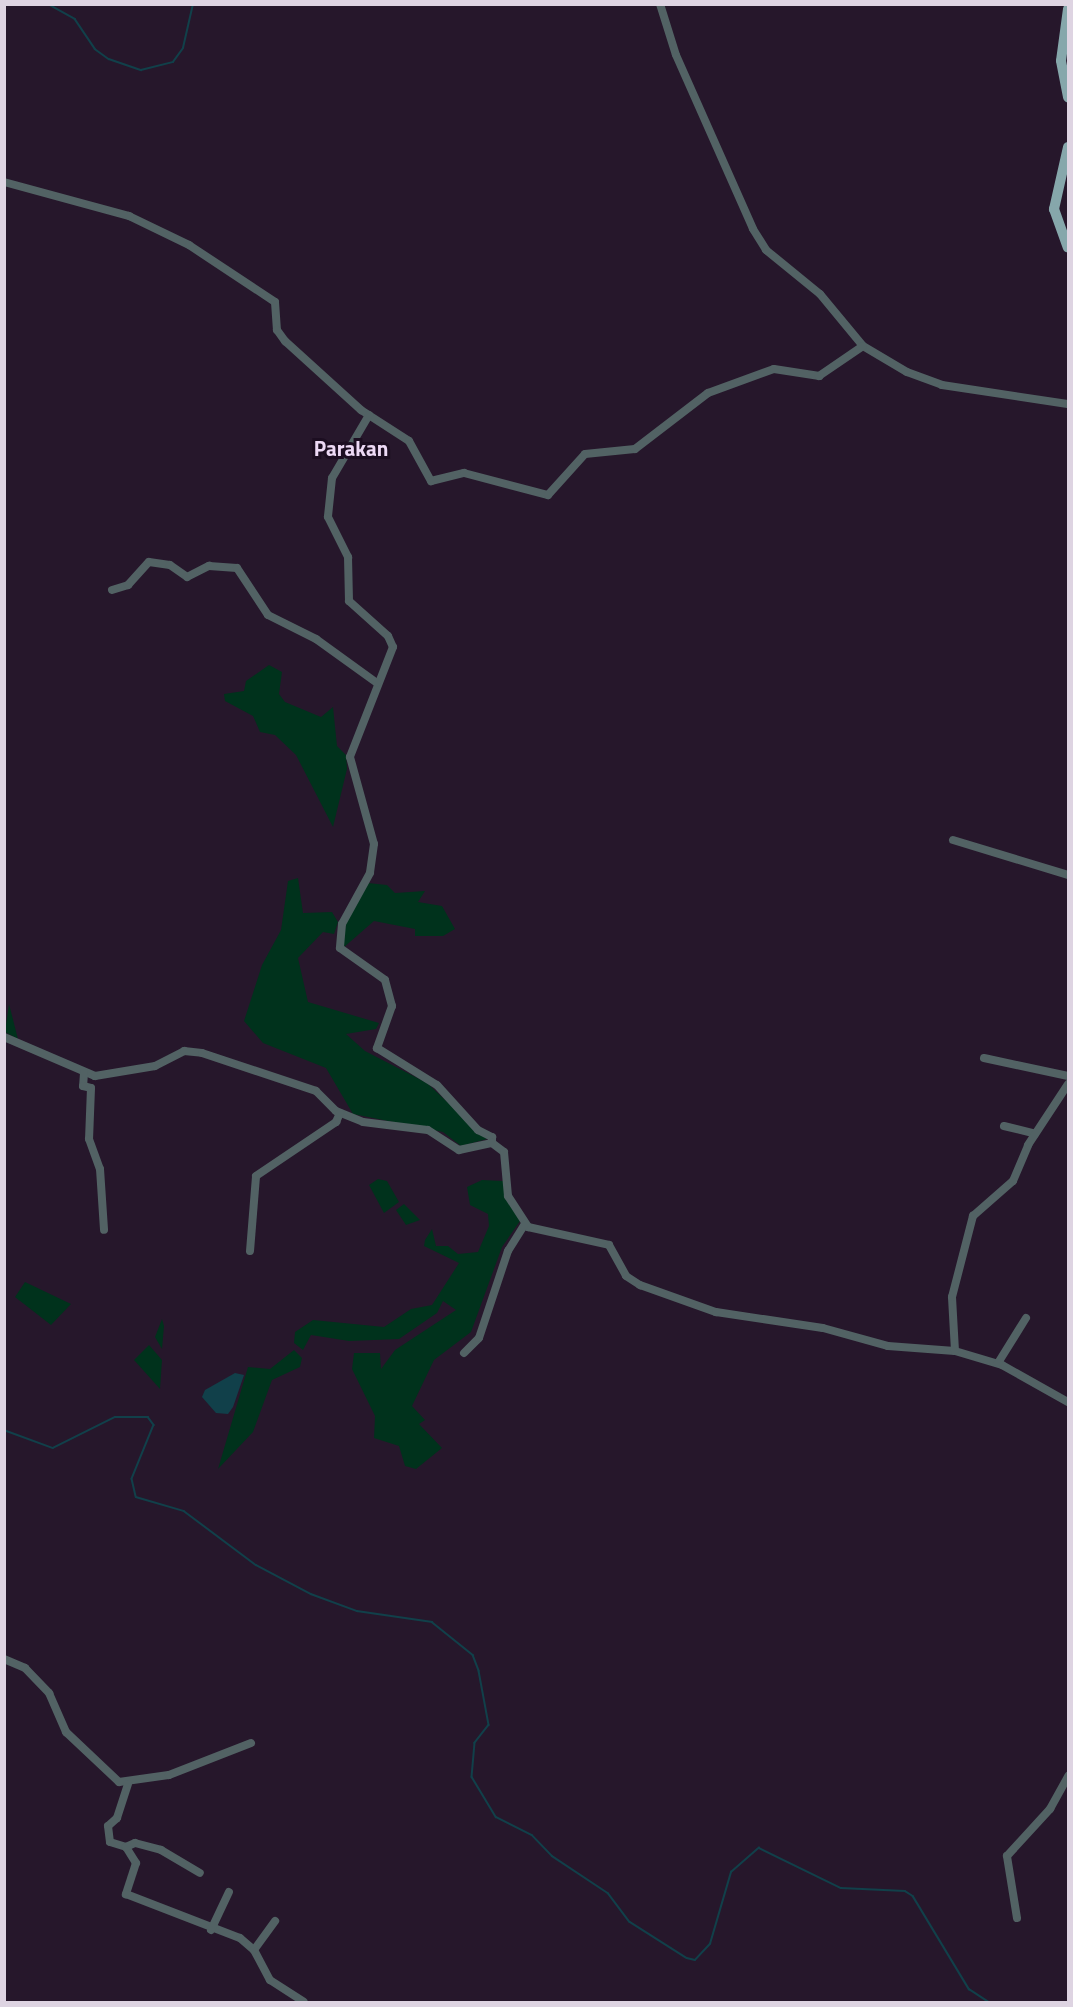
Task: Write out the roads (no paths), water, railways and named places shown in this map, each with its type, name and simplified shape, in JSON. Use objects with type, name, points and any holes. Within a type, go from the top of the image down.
[{"type":"main road","points":[[1068,9],[1061,53],[1068,97]]},
{"type":"main road","points":[[1068,147],[1054,209],[1068,248]]},
{"type":"street","points":[[660,4],[676,55],[753,229],[766,250],[820,294],[863,346],[935,383],[1068,404]]},
{"type":"street","points":[[4,182],[121,213],[189,245],[275,302],[277,330],[285,341],[369,415],[416,448],[429,480],[464,473],[548,495],[585,454],[635,449],[708,393],[774,369],[819,376],[863,346]]},
{"type":"street","points":[[369,415],[332,478],[328,517],[348,557],[349,601],[393,641],[350,757],[374,844],[360,896],[342,924],[340,948],[377,969],[388,987],[390,1017],[377,1048],[437,1084],[478,1130],[492,1137],[492,1143]]},
{"type":"street","points":[[112,590],[128,585],[149,562],[170,565],[187,577],[227,564],[245,573],[253,597],[268,615],[316,639],[377,683]]},
{"type":"street","points":[[953,840],[1068,875]]},
{"type":"street","points":[[4,1037],[84,1073],[103,1076],[154,1066],[191,1051],[316,1091],[340,1113],[363,1122],[429,1130],[459,1150],[492,1143],[504,1152],[508,1196],[525,1224],[609,1245],[628,1279],[692,1306],[824,1328],[888,1346],[955,1351],[998,1363],[1068,1402]]},
{"type":"street","points":[[984,1058],[1068,1076]]},
{"type":"street","points":[[84,1073],[84,1086],[91,1088],[89,1139],[100,1169],[104,1230]]},
{"type":"street","points":[[955,1351],[952,1297],[973,1216],[1013,1181],[1035,1134],[1068,1084]]},
{"type":"street","points":[[250,1251],[256,1176],[336,1122],[340,1113]]},
{"type":"street","points":[[1004,1126],[1035,1134]]},
{"type":"street","points":[[464,1353],[479,1338],[508,1251],[525,1224]]},
{"type":"street","points":[[998,1363],[1026,1318]]},
{"type":"street","points":[[4,1659],[33,1675],[49,1693],[66,1732],[109,1775],[128,1784],[251,1743]]},
{"type":"street","points":[[1017,1918],[1007,1856],[1050,1809],[1068,1776]]},
{"type":"street","points":[[128,1784],[117,1818],[108,1826],[110,1842],[126,1847],[135,1844],[161,1850],[200,1873]]},
{"type":"street","points":[[126,1847],[135,1863],[126,1894],[211,1930],[240,1938],[254,1950],[270,1980],[304,2002]]},
{"type":"street","points":[[211,1930],[229,1892]]},
{"type":"street","points":[[254,1950],[275,1921]]},
{"type":"waterway","points":[[48,4],[75,19],[95,49],[109,59],[141,70],[173,62],[183,48],[193,4]]},
{"type":"waterway","points":[[4,1430],[53,1448],[115,1417],[148,1417],[154,1425],[132,1479],[136,1497],[184,1511],[256,1565],[311,1594],[357,1611],[432,1622],[473,1655],[479,1671],[489,1725],[475,1743],[472,1777],[496,1817],[532,1835],[552,1856],[608,1893],[630,1922],[687,1958],[695,1960],[710,1944],[731,1872],[759,1848],[841,1888],[905,1891],[913,1896],[969,1989],[989,2002]]},
{"type":"district","name":"Parakan","points":[[351,448]]}]
